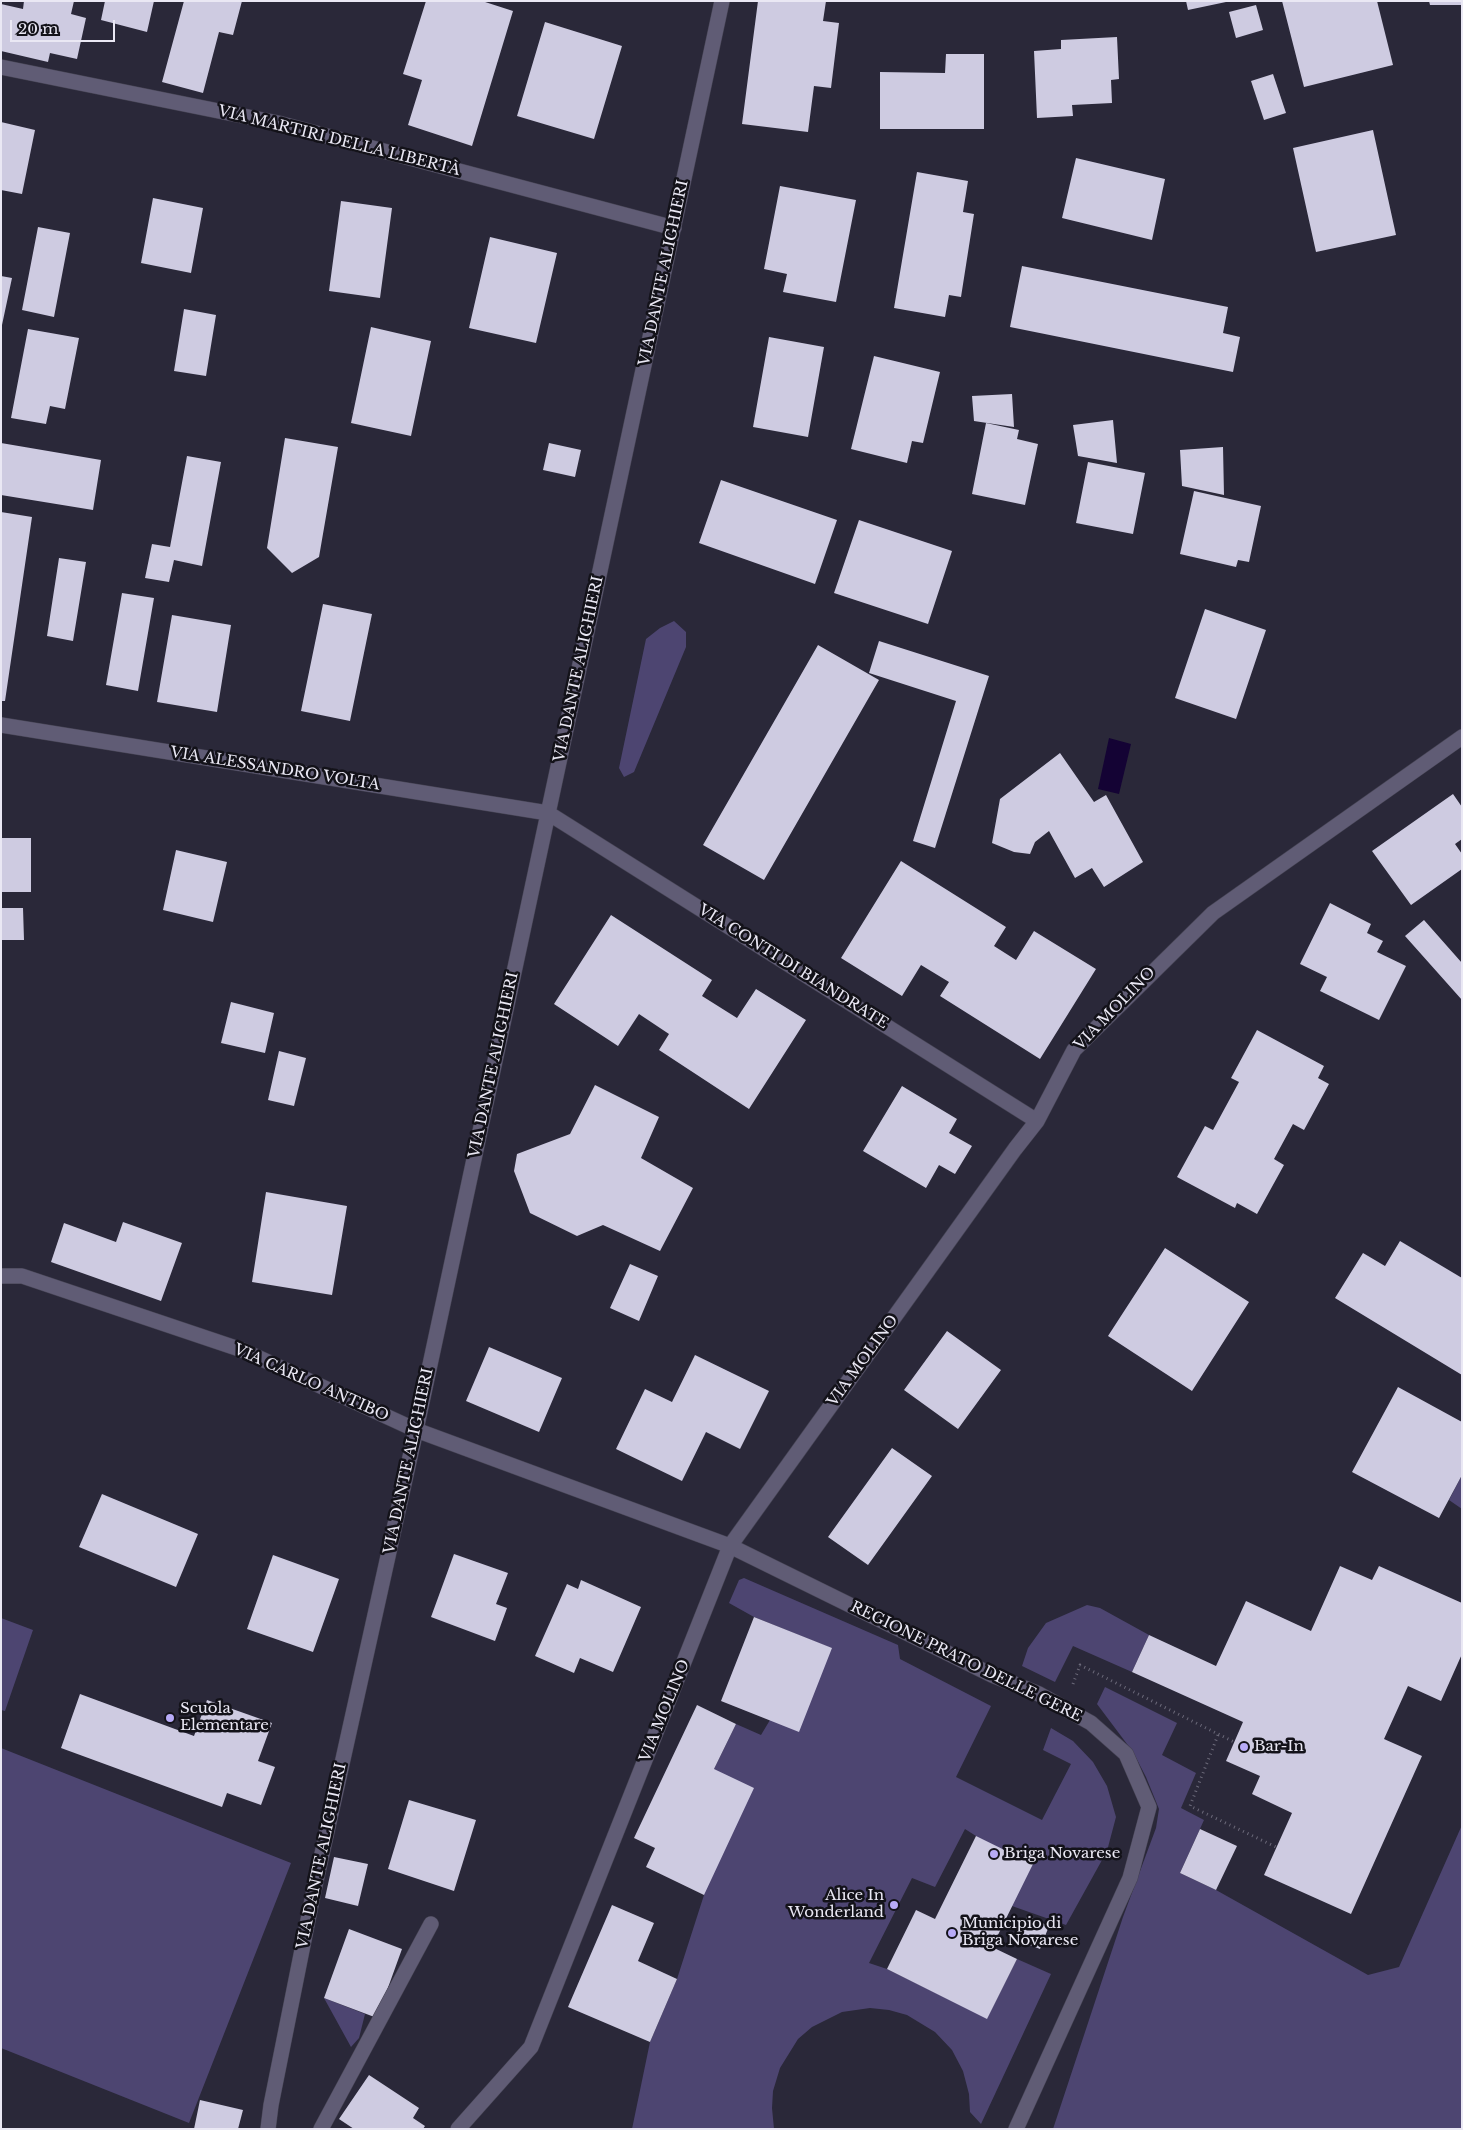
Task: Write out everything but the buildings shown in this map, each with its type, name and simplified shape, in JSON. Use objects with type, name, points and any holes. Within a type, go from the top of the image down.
[{"type":"street","name":"VIA DANTE ALIGHIERI","points":[[268,2129],[273,2095],[314,1890],[416,1430],[722,1]]},
{"type":"street","name":"VIA MARTIRI DELLA LIBERTÀ","points":[[1,67],[278,123],[674,228]]},
{"type":"street","name":"VIA ALESSANDRO VOLTA","points":[[1,725],[548,813]]},
{"type":"street","name":"VIA MOLINO","points":[[458,2129],[531,2047],[730,1546],[1037,1121],[1074,1050],[1213,913],[1462,737]]},
{"type":"street","name":"VIA CONTI DI BIANDRATE","points":[[548,813],[1037,1121]]},
{"type":"street","name":"VIA CARLO ANTIBO","points":[[1,1276],[22,1276],[242,1350],[416,1430],[730,1546]]},
{"type":"street","name":"REGIONE PRATO DELLE GERE","points":[[730,1546],[992,1676],[1039,1694],[1091,1724],[1126,1754],[1149,1807],[1130,1878],[1016,2129]]},
{"type":"street","points":[[322,2129],[431,1924]]},
{"type":"path","points":[[1063,1708],[1080,1665],[1234,1742]]},
{"type":"path","points":[[1218,1735],[1190,1806],[1276,1847]]},
{"type":"shaded area","points":[[674,621],[686,632],[686,647],[634,772],[624,777],[619,768],[646,639],[660,628]]},
{"type":"shaded area","points":[[1109,738],[1131,744],[1119,794],[1098,789]]},
{"type":"shaded area","points":[[1462,1475],[1462,1509],[1449,1500]]},
{"type":"shaded area","points":[[744,1578],[898,1645],[900,1659],[991,1706],[956,1777],[1042,1820],[1071,1764],[1043,1750],[1051,1728],[1073,1741],[1093,1762],[1107,1786],[1116,1817],[1107,1851],[1066,1925],[1012,1906],[976,1836],[965,1829],[935,1887],[912,1878],[869,1963],[887,1969],[987,2018],[1017,1959],[1051,1974],[981,2124],[970,2112],[969,2094],[963,2071],[952,2050],[935,2032],[907,2015],[889,2010],[870,2008],[842,2012],[812,2027],[798,2039],[780,2068],[773,2091],[774,2129],[632,2129],[650,2042],[677,1979],[704,1895],[714,1769],[736,1724],[761,1735],[770,1720],[831,1648],[754,1617],[729,1603],[739,1580]]},
{"type":"shaded area","points":[[1087,1605],[1100,1608],[1149,1635],[1132,1672],[1073,1646],[1055,1682],[1022,1666],[1028,1648],[1046,1623]]},
{"type":"shaded area","points":[[1,1618],[33,1630],[5,1711],[1,1710]]},
{"type":"shaded area","points":[[1105,1687],[1177,1723],[1162,1755],[1196,1773],[1181,1808],[1204,1820],[1180,1873],[1216,1890],[1368,1975],[1399,1967],[1462,1825],[1462,2129],[1053,2129],[1123,1917],[1156,1828],[1159,1809],[1133,1752],[1097,1704]]},
{"type":"shaded area","points":[[1,1748],[291,1863],[189,2123],[1,2048]]},
{"type":"shaded area","points":[[324,1998],[365,2014],[359,2038],[351,2047]]},
{"type":"place","name":"Scuola Elementare","points":[[170,1718]]},
{"type":"place","name":"Bar-In","points":[[1244,1747]]},
{"type":"place","name":"Briga Novarese","points":[[994,1854]]},
{"type":"place","name":"Alice In Wonderland","points":[[894,1905]]},
{"type":"place","name":"Municipio di Briga Novarese","points":[[952,1933]]}]
